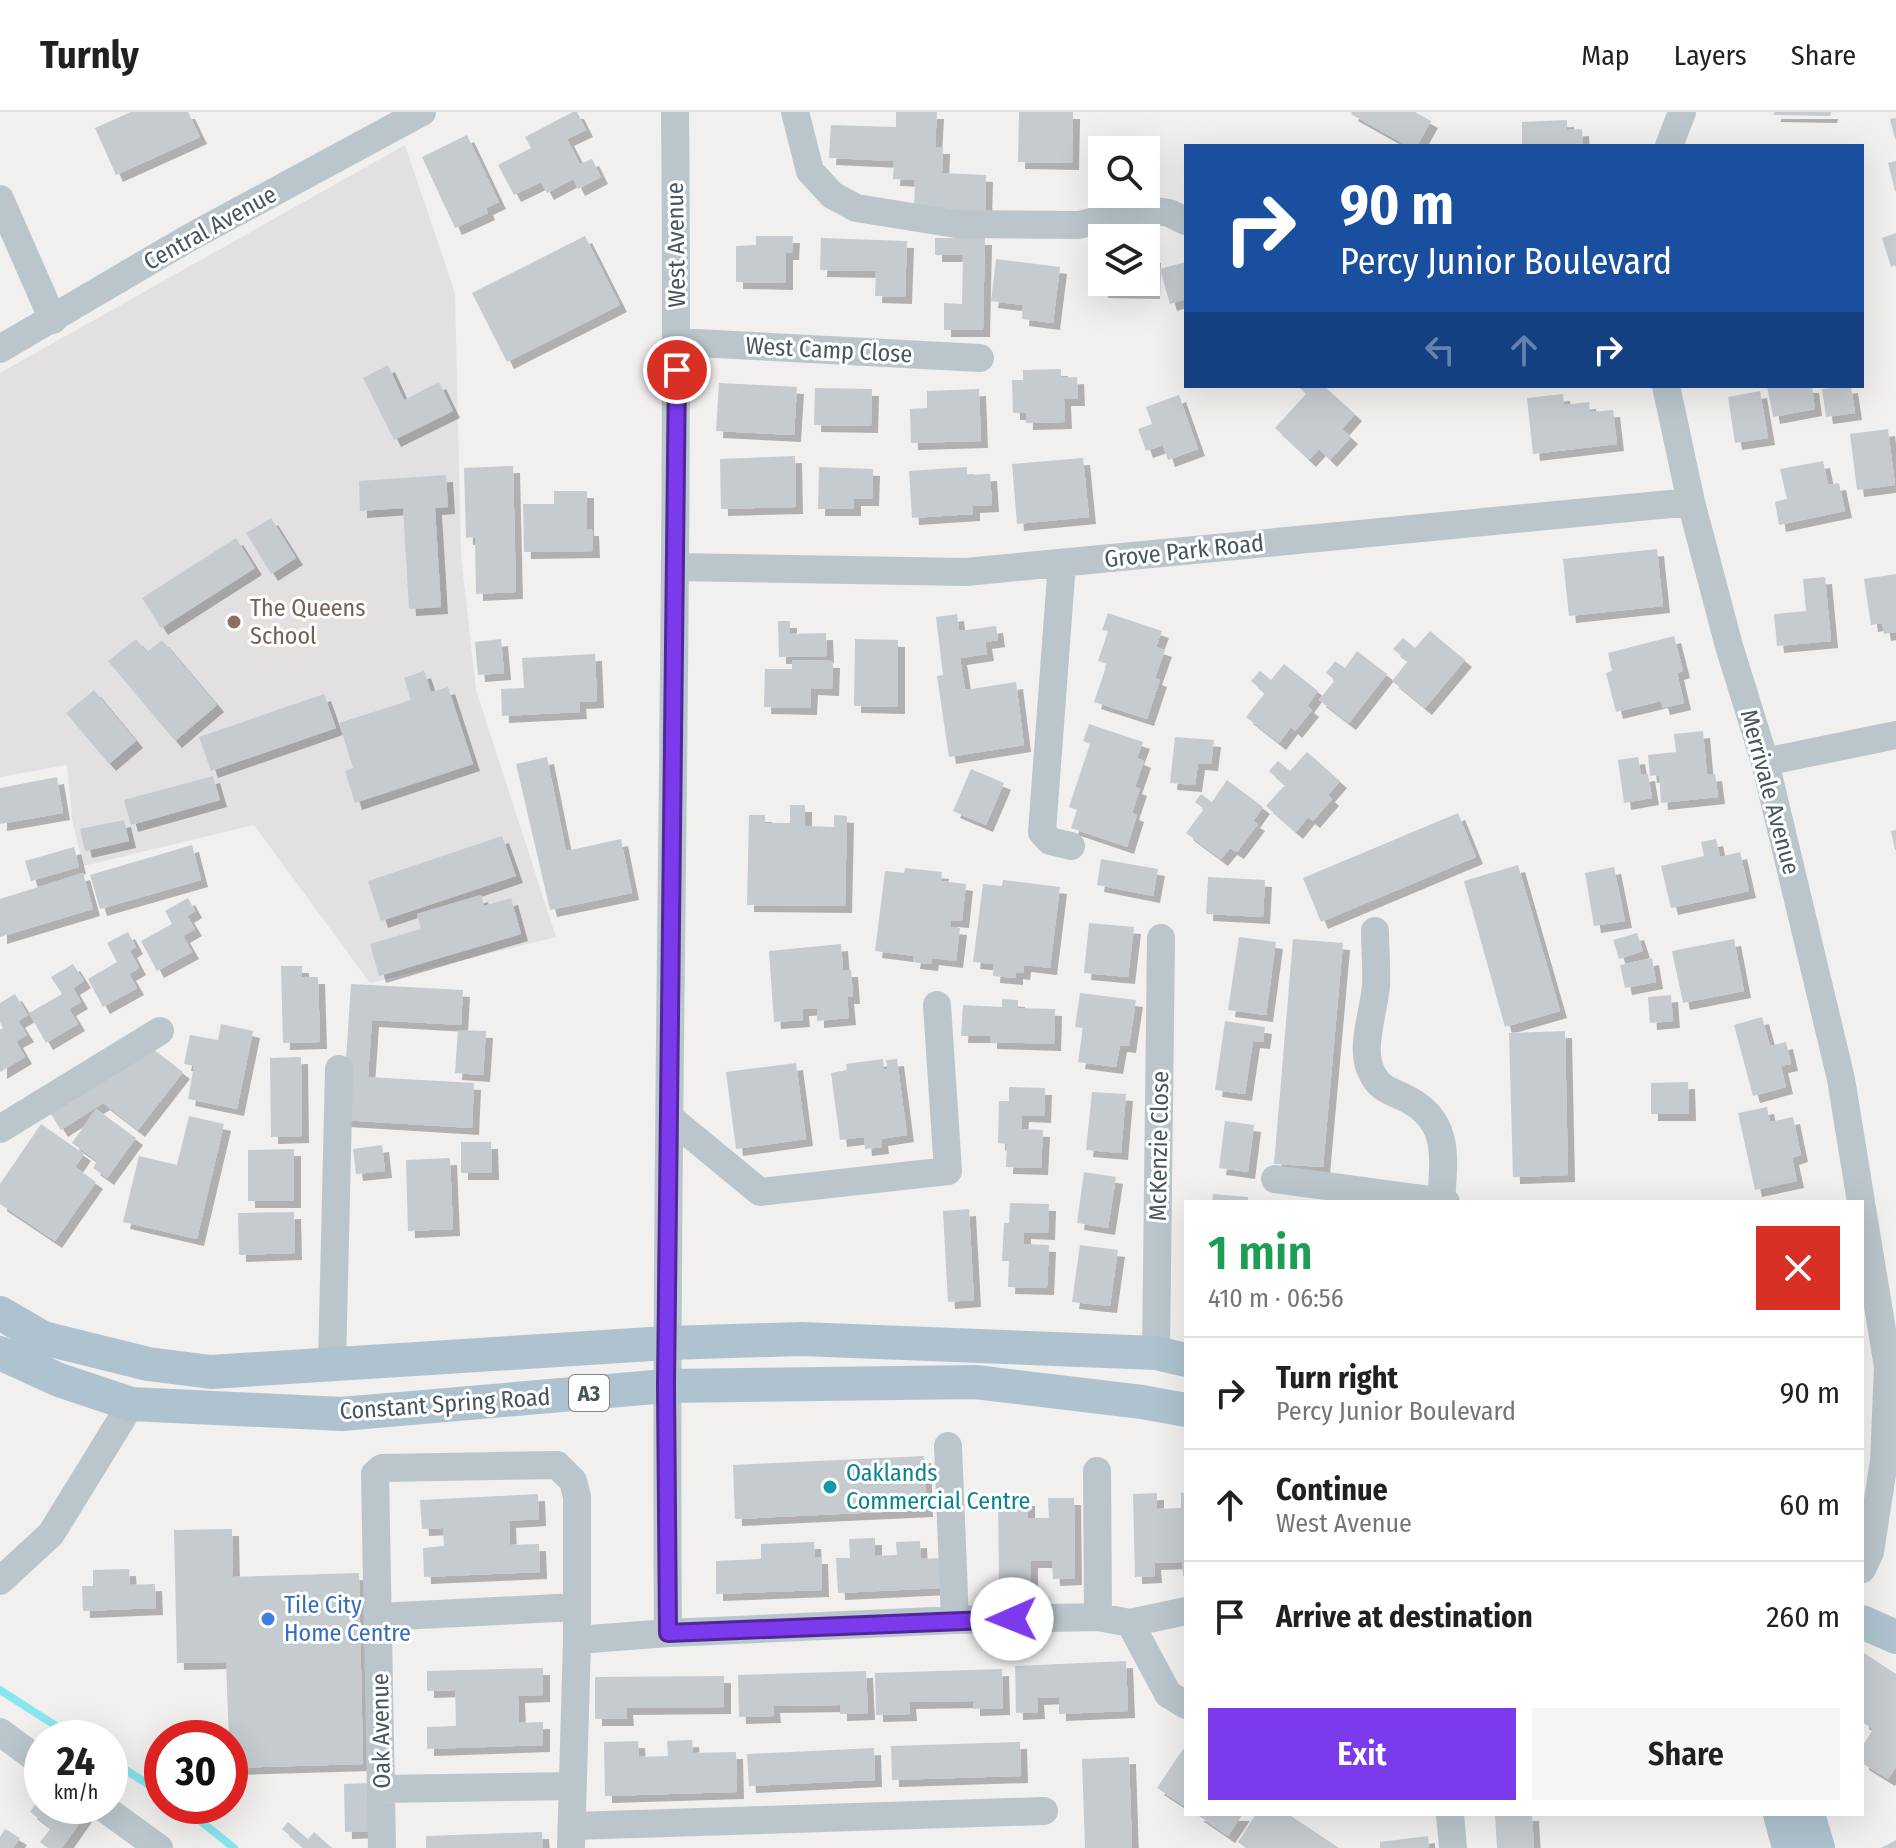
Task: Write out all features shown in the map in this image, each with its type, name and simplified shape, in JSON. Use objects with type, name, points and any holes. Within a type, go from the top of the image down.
[{"type":"main road","name":"Constant Spring Road","points":[[0,1313],[43,1338],[148,1364],[211,1372],[667,1343],[801,1339],[1171,1356]]},
{"type":"main road","name":"Constant Spring Road","points":[[0,1353],[59,1380],[131,1404],[342,1414],[666,1386],[975,1382],[1184,1410]]},
{"type":"main road","points":[[1864,1623],[1896,1637]]},
{"type":"main road","points":[[1781,1816],[1789,1848]]},
{"type":"main road","points":[[1809,1816],[1818,1848]]},
{"type":"street","name":"Central Avenue","points":[[0,349],[187,239],[422,112]]},
{"type":"street","name":"West Avenue","points":[[668,1633],[666,1386],[677,342],[675,112]]},
{"type":"street","points":[[795,112],[810,171],[832,195],[856,208],[956,224],[1079,225],[1130,212],[1156,211],[1184,220]]},
{"type":"street","points":[[1670,144],[1682,112]]},
{"type":"street","points":[[0,199],[53,320]]},
{"type":"street","name":"West Camp Close","points":[[677,342],[980,358]]},
{"type":"street","name":"Merrivale Avenue","points":[[1666,388],[1691,502],[1729,646],[1765,762],[1841,1079],[1861,1200]]},
{"type":"street","name":"Grove Park Road","points":[[675,567],[966,572],[1691,502]]},
{"type":"street","points":[[1062,563],[1042,832],[1050,841],[1071,846]]},
{"type":"street","points":[[1765,762],[1896,735]]},
{"type":"street","points":[[1375,931],[1376,987],[1368,1023],[1369,1068],[1380,1087],[1420,1105],[1438,1126],[1444,1152],[1443,1200]]},
{"type":"street","name":"McKenzie Close","points":[[1161,938],[1171,1356]]},
{"type":"street","points":[[670,1118],[760,1192],[948,1171],[937,1005]]},
{"type":"street","points":[[0,1129],[160,1031]]},
{"type":"street","points":[[332,1365],[339,1069]]},
{"type":"street","points":[[1275,1179],[1428,1200]]},
{"type":"street","name":"Merrivale Avenue","points":[[1864,1217],[1888,1367],[1884,1461],[1870,1552],[1864,1565]]},
{"type":"street","points":[[0,1581],[51,1534],[131,1404]]},
{"type":"street","points":[[948,1446],[955,1620]]},
{"type":"street","name":"Oak Avenue","points":[[382,1848],[377,1471],[382,1468],[557,1465],[573,1481],[577,1497],[577,1607]]},
{"type":"street","points":[[1097,1471],[1098,1617]]},
{"type":"street","points":[[379,1617],[577,1607],[572,1837],[1044,1811]]},
{"type":"street","points":[[577,1640],[955,1620],[1098,1617],[1130,1623],[1184,1611]]},
{"type":"street","points":[[1130,1623],[1168,1694],[1184,1704]]},
{"type":"street","points":[[0,1732],[24,1750]]},
{"type":"street","points":[[381,1789],[572,1786]]},
{"type":"street","points":[[1450,1816],[1453,1848]]},
{"type":"street","points":[[126,1824],[159,1848]]},
{"type":"shaded area","name":"The Queens School","points":[[405,145],[455,293],[461,555],[476,690],[556,937],[370,983],[254,825],[83,866],[72,819],[67,765],[0,777],[0,373]]},
{"type":"building","points":[[131,112],[188,112],[200,137],[116,175],[95,128]]},
{"type":"building","points":[[577,112],[586,130],[567,139],[580,164],[592,159],[601,177],[578,189],[573,179],[547,193],[541,182],[514,195],[498,165],[531,148],[525,137]]},
{"type":"building","points":[[896,112],[937,112],[935,147],[943,147],[942,173],[986,175],[985,213],[914,210],[915,180],[893,179],[894,161],[829,158],[831,125],[896,127]]},
{"type":"building","points":[[1019,112],[1073,112],[1072,163],[1018,162]]},
{"type":"building","points":[[1415,112],[1431,121],[1418,144],[1404,144],[1351,114]]},
{"type":"building","points":[[1774,112],[1831,112],[1830,116],[1774,115]]},
{"type":"building","points":[[1896,118],[1896,139],[1895,139],[1890,119]]},
{"type":"building","points":[[1567,120],[1567,130],[1582,129],[1583,144],[1522,144],[1522,122]]},
{"type":"building","points":[[467,135],[499,202],[486,208],[488,213],[455,228],[422,157]]},
{"type":"building","points":[[1896,161],[1896,191],[1895,191],[1888,163]]},
{"type":"building","points":[[1896,233],[1896,265],[1891,267],[1882,238]]},
{"type":"building","points":[[585,236],[620,305],[507,362],[472,293]]},
{"type":"building","points":[[756,236],[793,236],[792,253],[786,253],[786,283],[736,282],[736,246],[756,245]]},
{"type":"building","points":[[821,238],[907,241],[905,297],[875,296],[876,271],[820,270]]},
{"type":"building","points":[[935,238],[985,238],[983,330],[944,330],[944,303],[962,304],[963,255],[935,255]]},
{"type":"building","points":[[996,259],[1060,267],[1053,323],[1022,319],[1023,305],[991,301]]},
{"type":"building","points":[[1184,263],[1184,300],[1170,304],[1160,269]]},
{"type":"building","points":[[388,365],[404,400],[439,382],[453,411],[394,440],[363,378]]},
{"type":"building","points":[[1061,369],[1061,378],[1077,377],[1078,399],[1064,399],[1065,422],[1026,423],[1026,413],[1013,413],[1012,380],[1023,380],[1023,370]]},
{"type":"building","points":[[719,383],[797,387],[794,435],[716,431]]},
{"type":"building","points":[[815,388],[872,389],[871,426],[814,425]]},
{"type":"building","points":[[1300,388],[1326,388],[1355,414],[1342,429],[1351,437],[1330,460],[1319,449],[1309,460],[1275,428],[1306,394]]},
{"type":"building","points":[[1767,388],[1812,388],[1815,409],[1773,417]]},
{"type":"building","points":[[1851,388],[1855,413],[1826,417],[1822,389]]},
{"type":"building","points":[[979,389],[981,441],[911,443],[910,409],[927,408],[927,391]]},
{"type":"building","points":[[1760,391],[1768,438],[1735,443],[1728,397]]},
{"type":"building","points":[[1563,394],[1564,405],[1589,402],[1590,412],[1613,410],[1617,444],[1533,454],[1527,398]]},
{"type":"building","points":[[1179,395],[1198,449],[1168,460],[1163,445],[1146,451],[1138,429],[1152,424],[1146,407]]},
{"type":"building","points":[[1888,429],[1895,485],[1857,490],[1850,434]]},
{"type":"building","points":[[795,456],[796,507],[721,509],[720,459]]},
{"type":"building","points":[[1083,458],[1089,517],[1017,524],[1012,464]]},
{"type":"building","points":[[1823,461],[1828,485],[1839,483],[1845,511],[1779,525],[1775,502],[1787,499],[1780,469]]},
{"type":"building","points":[[513,466],[516,592],[476,594],[475,537],[466,538],[464,468]]},
{"type":"building","points":[[819,467],[873,469],[872,499],[854,499],[854,509],[818,509]]},
{"type":"building","points":[[967,467],[967,475],[990,474],[992,505],[973,506],[973,514],[912,518],[909,471]]},
{"type":"building","points":[[446,475],[448,507],[435,508],[441,607],[409,609],[403,508],[360,511],[359,481]]},
{"type":"building","points":[[554,491],[587,491],[587,529],[592,529],[593,551],[524,552],[523,504],[554,504]]},
{"type":"building","points":[[271,518],[296,558],[271,574],[246,533]]},
{"type":"building","points":[[236,538],[255,568],[161,628],[142,598]]},
{"type":"building","points":[[1657,549],[1663,606],[1569,616],[1563,559]]},
{"type":"building","points":[[1896,574],[1896,632],[1884,634],[1882,623],[1871,625],[1864,579]]},
{"type":"building","points":[[1825,577],[1831,641],[1777,646],[1774,614],[1806,611],[1803,579]]},
{"type":"building","points":[[1108,613],[1162,631],[1156,647],[1165,650],[1155,678],[1160,680],[1147,719],[1094,702],[1107,664],[1098,661],[1108,631],[1102,630]]},
{"type":"building","points":[[957,614],[959,631],[996,626],[998,640],[985,642],[987,654],[960,658],[965,690],[1016,682],[1024,745],[949,757],[937,676],[943,675],[936,617]]},
{"type":"building","points":[[778,621],[790,621],[790,634],[826,633],[827,656],[779,657]]},
{"type":"building","points":[[1430,631],[1465,660],[1425,708],[1392,681],[1408,661],[1393,649],[1403,638],[1415,648]]},
{"type":"building","points":[[1674,636],[1683,671],[1677,673],[1684,703],[1663,708],[1661,701],[1616,712],[1606,673],[1612,671],[1608,653]]},
{"type":"building","points":[[136,639],[147,652],[162,640],[217,705],[175,741],[108,661]]},
{"type":"building","points":[[501,639],[504,673],[478,675],[475,642]]},
{"type":"building","points":[[855,639],[898,640],[898,707],[854,706]]},
{"type":"building","points":[[1357,651],[1387,674],[1349,723],[1319,700],[1335,680],[1326,673],[1335,661],[1345,668]]},
{"type":"building","points":[[595,654],[597,701],[579,702],[580,712],[502,716],[501,689],[524,688],[522,658]]},
{"type":"building","points":[[792,660],[833,661],[832,689],[811,688],[810,708],[764,707],[765,669],[792,669]]},
{"type":"building","points":[[1284,664],[1318,691],[1307,706],[1312,710],[1295,731],[1291,727],[1279,743],[1246,717],[1265,693],[1251,681],[1260,671],[1271,680]]},
{"type":"building","points":[[424,671],[431,692],[448,687],[473,764],[355,803],[345,771],[353,768],[339,723],[411,700],[404,678]]},
{"type":"building","points":[[94,690],[136,741],[109,764],[66,713]]},
{"type":"building","points":[[324,694],[336,728],[211,771],[199,737]]},
{"type":"building","points":[[1089,724],[1143,742],[1137,758],[1144,761],[1135,787],[1140,789],[1132,813],[1137,815],[1127,847],[1071,828],[1077,810],[1069,807],[1090,744],[1083,741]]},
{"type":"building","points":[[1703,731],[1707,775],[1715,774],[1718,797],[1661,803],[1659,775],[1650,776],[1648,755],[1676,752],[1674,734]]},
{"type":"building","points":[[1175,737],[1214,740],[1211,764],[1198,763],[1195,785],[1170,783]]},
{"type":"building","points":[[1307,752],[1340,781],[1328,795],[1332,799],[1313,821],[1308,817],[1296,832],[1266,806],[1285,785],[1269,771],[1278,761],[1290,771]]},
{"type":"building","points":[[547,757],[566,851],[621,839],[632,893],[550,910],[516,764]]},
{"type":"building","points":[[1638,757],[1641,775],[1648,774],[1652,798],[1624,803],[1618,760]]},
{"type":"building","points":[[971,769],[1004,783],[986,825],[953,811]]},
{"type":"building","points":[[213,776],[220,800],[131,825],[124,800]]},
{"type":"building","points":[[57,777],[63,813],[0,824],[0,788]]},
{"type":"building","points":[[1227,780],[1263,807],[1253,821],[1258,824],[1237,852],[1230,848],[1221,859],[1186,833],[1204,809],[1195,802],[1201,794],[1212,802]]},
{"type":"building","points":[[790,805],[805,805],[805,826],[834,827],[834,815],[847,816],[845,906],[747,905],[749,815],[765,815],[765,823],[790,823]]},
{"type":"building","points":[[1458,813],[1476,857],[1321,922],[1303,878]]},
{"type":"building","points":[[124,820],[129,841],[85,851],[80,829]]},
{"type":"building","points":[[1896,830],[1896,850],[1895,850],[1891,831]]},
{"type":"building","points":[[502,836],[516,876],[381,921],[368,881]]},
{"type":"building","points":[[1716,839],[1720,857],[1740,852],[1749,891],[1671,908],[1661,866],[1704,856],[1701,842]]},
{"type":"building","points":[[192,845],[201,880],[100,909],[90,875]]},
{"type":"building","points":[[74,847],[79,867],[31,881],[25,861]]},
{"type":"building","points":[[1101,859],[1158,869],[1153,896],[1097,885]]},
{"type":"building","points":[[1518,865],[1560,1011],[1505,1027],[1464,881]]},
{"type":"building","points":[[1614,867],[1625,921],[1594,926],[1585,873]]},
{"type":"building","points":[[905,868],[942,872],[941,881],[966,884],[962,921],[951,920],[950,927],[960,928],[956,961],[932,958],[931,964],[913,962],[914,956],[875,951],[885,871],[904,873]]},
{"type":"building","points":[[83,873],[93,909],[0,937],[0,899]]},
{"type":"building","points":[[1208,877],[1265,880],[1263,917],[1206,914]]},
{"type":"building","points":[[1003,880],[1060,887],[1050,968],[1024,965],[1023,973],[1016,972],[1016,978],[993,976],[994,964],[973,962],[983,884],[1002,886]]},
{"type":"building","points":[[481,895],[484,906],[511,898],[521,934],[379,976],[370,944],[421,929],[417,914]]},
{"type":"building","points":[[188,898],[195,911],[187,916],[195,929],[183,936],[192,952],[157,971],[141,941],[172,924],[165,911]]},
{"type":"building","points":[[1089,923],[1134,927],[1128,977],[1084,973]]},
{"type":"building","points":[[128,932],[136,947],[130,951],[139,968],[129,974],[137,988],[103,1007],[88,979],[117,962],[107,943]]},
{"type":"building","points":[[1637,933],[1643,951],[1619,959],[1613,940]]},
{"type":"building","points":[[1239,937],[1276,942],[1266,1015],[1228,1010]]},
{"type":"building","points":[[1293,939],[1343,943],[1323,1167],[1274,1164]]},
{"type":"building","points":[[1734,939],[1744,991],[1683,1003],[1672,951]]},
{"type":"building","points":[[841,944],[843,970],[851,970],[853,997],[847,997],[849,1018],[817,1021],[817,1008],[802,1009],[803,1020],[774,1022],[769,951]]},
{"type":"building","points":[[1652,958],[1656,982],[1625,988],[1620,965]]},
{"type":"building","points":[[73,964],[84,981],[73,988],[81,1002],[69,1009],[78,1024],[46,1043],[29,1013],[62,994],[51,977]]},
{"type":"building","points":[[281,966],[302,966],[302,977],[318,977],[320,1042],[283,1043]]},
{"type":"building","points":[[351,984],[463,990],[461,1025],[372,1020],[368,1077],[474,1083],[472,1128],[342,1120]]},
{"type":"building","points":[[1080,993],[1136,1000],[1129,1046],[1120,1045],[1116,1067],[1078,1062],[1083,1028],[1075,1027]]},
{"type":"building","points":[[15,994],[28,1015],[18,1021],[27,1035],[16,1041],[25,1057],[0,1072],[0,1030],[3,1028],[0,1003]]},
{"type":"building","points":[[1671,995],[1673,1021],[1650,1023],[1648,997]]},
{"type":"building","points":[[1002,999],[1018,1000],[1018,1008],[1055,1009],[1054,1044],[990,1042],[990,1036],[961,1036],[963,1005],[1002,1007]]},
{"type":"building","points":[[1762,1017],[1770,1046],[1786,1042],[1791,1064],[1781,1066],[1786,1087],[1753,1096],[1734,1025]]},
{"type":"building","points":[[1225,1021],[1265,1027],[1263,1042],[1253,1041],[1245,1094],[1215,1090]]},
{"type":"building","points":[[221,1024],[253,1031],[237,1109],[188,1099],[194,1066],[184,1064],[190,1035],[218,1040]]},
{"type":"building","points":[[458,1030],[486,1031],[483,1075],[455,1073]]},
{"type":"building","points":[[1565,1031],[1568,1175],[1513,1177],[1509,1033]]},
{"type":"building","points":[[145,1043],[183,1072],[138,1130],[103,1103],[61,1130],[47,1108]]},
{"type":"building","points":[[301,1057],[302,1136],[271,1137],[270,1058]]},
{"type":"building","points":[[883,1059],[884,1070],[888,1069],[886,1060],[897,1059],[907,1135],[881,1139],[882,1147],[865,1149],[864,1137],[840,1140],[831,1073],[847,1070],[846,1064]]},
{"type":"building","points":[[796,1063],[806,1139],[736,1149],[726,1072]]},
{"type":"building","points":[[1688,1082],[1689,1114],[1651,1114],[1651,1083]]},
{"type":"building","points":[[1009,1087],[1045,1088],[1044,1116],[1022,1115],[1021,1129],[1043,1130],[1041,1168],[1006,1167],[1007,1144],[998,1143],[999,1101],[1009,1101]]},
{"type":"building","points":[[1092,1092],[1126,1094],[1121,1153],[1086,1150]]},
{"type":"building","points":[[1767,1107],[1770,1122],[1793,1117],[1801,1155],[1792,1158],[1797,1181],[1755,1190],[1738,1113]]},
{"type":"building","points":[[96,1109],[136,1138],[107,1178],[93,1168],[97,1161],[72,1143]]},
{"type":"building","points":[[189,1116],[224,1124],[197,1239],[123,1222],[139,1156],[177,1165]]},
{"type":"building","points":[[1225,1121],[1254,1125],[1248,1172],[1219,1168]]},
{"type":"building","points":[[41,1124],[84,1154],[75,1167],[96,1182],[55,1241],[0,1204],[0,1184]]},
{"type":"building","points":[[461,1142],[491,1142],[492,1173],[461,1173]]},
{"type":"building","points":[[382,1145],[385,1171],[356,1174],[353,1149]]},
{"type":"building","points":[[294,1149],[294,1201],[248,1201],[248,1150]]},
{"type":"building","points":[[450,1158],[453,1229],[408,1231],[406,1160]]},
{"type":"building","points":[[1084,1172],[1116,1177],[1108,1228],[1077,1223]]},
{"type":"building","points":[[1213,1194],[1248,1197],[1248,1200],[1212,1200]]},
{"type":"building","points":[[1010,1203],[1049,1204],[1048,1233],[1024,1232],[1024,1244],[1049,1245],[1047,1288],[1008,1287],[1009,1261],[1002,1261],[1004,1223],[1009,1223]]},
{"type":"building","points":[[969,1209],[974,1300],[948,1302],[943,1211]]},
{"type":"building","points":[[294,1212],[295,1253],[239,1255],[238,1213]]},
{"type":"building","points":[[1080,1245],[1118,1250],[1110,1306],[1072,1302]]},
{"type":"building","name":"Oaklands Commercial Centre","points":[[924,1456],[926,1510],[735,1519],[733,1465]]},
{"type":"building","points":[[1157,1493],[1157,1509],[1181,1508],[1181,1493],[1184,1493],[1184,1576],[1182,1562],[1154,1563],[1155,1576],[1135,1577],[1133,1494]]},
{"type":"building","points":[[538,1494],[539,1519],[509,1521],[510,1545],[539,1544],[540,1572],[424,1577],[423,1548],[444,1546],[443,1528],[422,1529],[420,1500]]},
{"type":"building","points":[[1048,1498],[1074,1498],[1075,1578],[1053,1579],[1052,1561],[1031,1561],[1031,1581],[999,1581],[998,1499],[1028,1499],[1028,1518],[1049,1518]]},
{"type":"building","name":"Tile City Home Centre","points":[[232,1529],[233,1577],[359,1573],[363,1764],[248,1767],[248,1720],[228,1720],[226,1662],[177,1663],[174,1530]]},
{"type":"building","points":[[875,1538],[875,1556],[897,1555],[896,1542],[920,1541],[921,1559],[940,1558],[942,1588],[838,1593],[836,1558],[850,1558],[849,1539]]},
{"type":"building","points":[[814,1542],[815,1557],[821,1557],[822,1590],[716,1594],[716,1561],[761,1559],[761,1544]]},
{"type":"building","points":[[129,1569],[130,1585],[155,1584],[156,1608],[83,1611],[82,1586],[93,1586],[93,1570]]},
{"type":"building","points":[[1864,1653],[1896,1674],[1896,1767],[1888,1779],[1864,1764],[1864,1744],[1873,1729],[1864,1723]]},
{"type":"building","points":[[1126,1661],[1128,1711],[1059,1714],[1059,1697],[1037,1698],[1038,1712],[1016,1713],[1015,1666]]},
{"type":"building","points":[[543,1668],[543,1695],[518,1696],[519,1723],[543,1722],[543,1745],[427,1749],[427,1727],[456,1726],[455,1690],[427,1691],[427,1671]]},
{"type":"building","points":[[1002,1669],[1003,1708],[973,1709],[973,1701],[909,1702],[910,1714],[876,1715],[875,1673]]},
{"type":"building","points":[[866,1671],[868,1713],[840,1714],[840,1705],[773,1706],[774,1716],[739,1717],[738,1675]]},
{"type":"building","points":[[724,1676],[724,1707],[626,1708],[627,1719],[595,1719],[595,1677]]},
{"type":"building","points":[[692,1740],[693,1753],[736,1752],[737,1792],[605,1796],[604,1742],[638,1741],[639,1757],[668,1756],[667,1741]]},
{"type":"building","points":[[1020,1742],[1021,1776],[892,1780],[891,1746]]},
{"type":"building","points":[[874,1748],[875,1780],[749,1786],[747,1754]]},
{"type":"building","points":[[1183,1749],[1184,1750],[1184,1806],[1157,1788]]},
{"type":"building","points":[[1129,1757],[1132,1848],[1085,1848],[1082,1759]]},
{"type":"building","points":[[370,1783],[371,1831],[345,1832],[344,1784]]},
{"type":"building","points":[[1199,1816],[1242,1816],[1228,1836]]},
{"type":"building","points":[[1255,1816],[1291,1816],[1339,1848],[1246,1848],[1238,1842]]},
{"type":"building","points":[[1495,1816],[1532,1816],[1534,1848],[1497,1848]]},
{"type":"building","points":[[288,1822],[308,1839],[314,1832],[332,1848],[304,1848],[282,1829]]},
{"type":"building","points":[[46,1824],[79,1824],[62,1848],[48,1848],[40,1842],[51,1828]]},
{"type":"building","points":[[5,1829],[20,1838],[13,1848],[0,1848],[0,1837]]},
{"type":"building","points":[[542,1832],[543,1848],[426,1848],[426,1836]]},
{"type":"building","points":[[1428,1836],[1429,1848],[1380,1848],[1380,1842]]},
{"type":"building","points":[[1896,1840],[1896,1848],[1880,1848],[1887,1845]]},
{"type":"waterway","points":[[0,1690],[47,1720]]},
{"type":"waterway","points":[[128,1771],[144,1782]]},
{"type":"waterway","points":[[204,1824],[234,1848]]},
{"type":"place","name":"The Queens School","points":[[234,622]]},
{"type":"place","name":"Oaklands Commercial Centre","points":[[830,1487]]},
{"type":"place","name":"Tile City Home Centre","points":[[268,1619]]},
{"type":"route","points":[[677,370],[666,1386],[668,1633],[1012,1619]]}]
